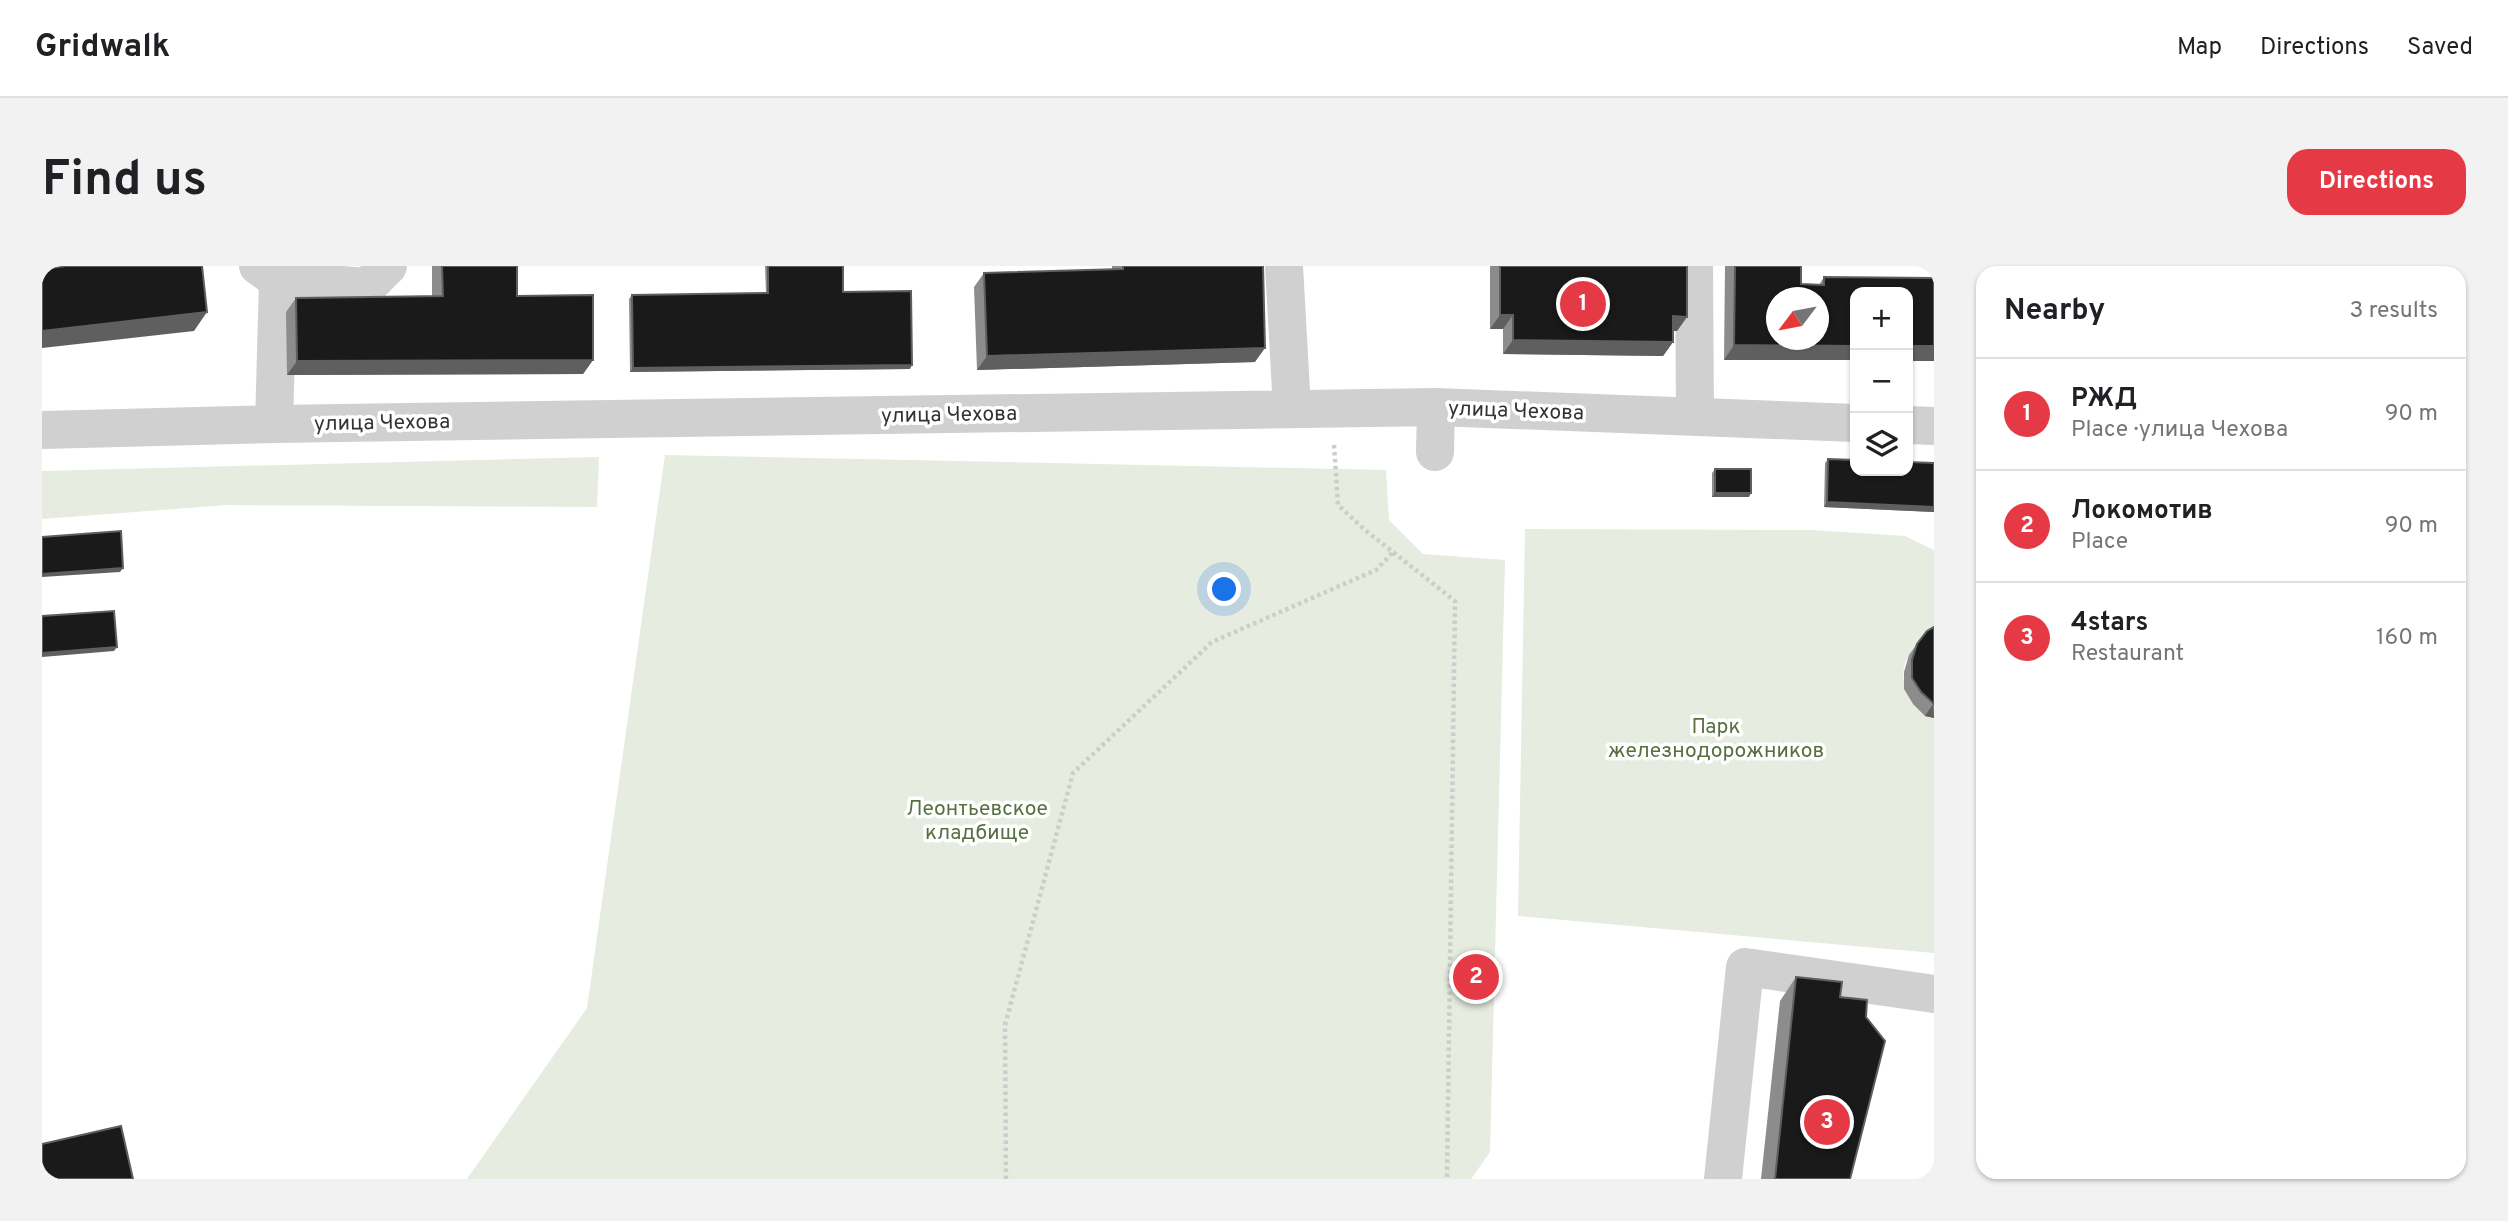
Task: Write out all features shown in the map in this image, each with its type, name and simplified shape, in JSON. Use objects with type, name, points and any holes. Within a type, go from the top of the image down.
[{"type":"street","points":[[274,424],[268,273],[367,287],[388,266]]},
{"type":"street","points":[[1284,266],[1292,409]]},
{"type":"street","points":[[1694,266],[1695,416]]},
{"type":"street","points":[[1435,452],[1436,407]]},
{"type":"street","name":"улица Чехова","points":[[42,430],[274,424],[1436,407],[1850,423]]},
{"type":"street","points":[[1913,425],[1934,426]]},
{"type":"street","points":[[1723,1179],[1745,967],[1934,994]]},
{"type":"path","points":[[1333,433],[1338,505],[1455,601],[1447,1179]]},
{"type":"path","points":[[1006,1179],[1005,1025],[1073,773],[1212,642],[1376,570],[1393,552]]},
{"type":"green space","name":"Леонтьевское кладбище","points":[[665,455],[1386,470],[1389,520],[1423,554],[1505,560],[1490,1152],[1471,1179],[467,1179],[587,1008]]},
{"type":"green space","points":[[599,457],[597,507],[227,505],[42,519],[42,471]]},
{"type":"green space","name":"Парк железнодорожников","points":[[1525,529],[1811,530],[1905,536],[1934,550],[1934,634],[1911,653],[1903,674],[1907,693],[1912,701],[1918,709],[1934,718],[1934,953],[1518,916]]},
{"type":"building","points":[[66,266],[202,266],[207,312],[42,331],[42,269]]},
{"type":"building","points":[[442,266],[517,266],[517,296],[593,295],[593,360],[297,361],[296,298],[443,296]]},
{"type":"building","points":[[768,266],[843,266],[843,292],[911,291],[912,365],[633,368],[632,295],[768,293]]},
{"type":"building","points":[[1123,266],[1263,266],[1265,348],[987,356],[984,273],[1123,269]]},
{"type":"building","points":[[1500,266],[1687,266],[1687,317],[1673,316],[1673,342],[1513,340],[1513,315],[1500,315]]},
{"type":"building","points":[[1735,266],[1801,266],[1801,284],[1824,285],[1824,277],[1934,278],[1934,346],[1913,346],[1913,287],[1850,287],[1850,346],[1829,346],[1829,287],[1766,287],[1766,345],[1734,345]]},
{"type":"building","points":[[1828,459],[1850,460],[1850,476],[1913,476],[1913,462],[1934,463],[1934,507],[1827,502]]},
{"type":"building","points":[[1715,469],[1751,469],[1751,493],[1715,493]]},
{"type":"building","points":[[121,531],[123,568],[42,574],[42,537]]},
{"type":"building","points":[[114,611],[117,647],[42,653],[42,616]]},
{"type":"building","points":[[1934,627],[1934,704],[1921,692],[1912,678],[1912,660],[1917,644],[1927,631]]},
{"type":"building","points":[[1796,977],[1842,982],[1840,997],[1867,1000],[1866,1017],[1885,1041],[1850,1179],[1775,1179]]},
{"type":"building","points":[[121,1126],[133,1179],[42,1179],[42,1144]]},
{"type":"place","name":"РЖД","points":[[1583,304]]},
{"type":"place","name":"Локомотив","points":[[1476,977]]},
{"type":"place","name":"4stars","points":[[1827,1122]]}]
